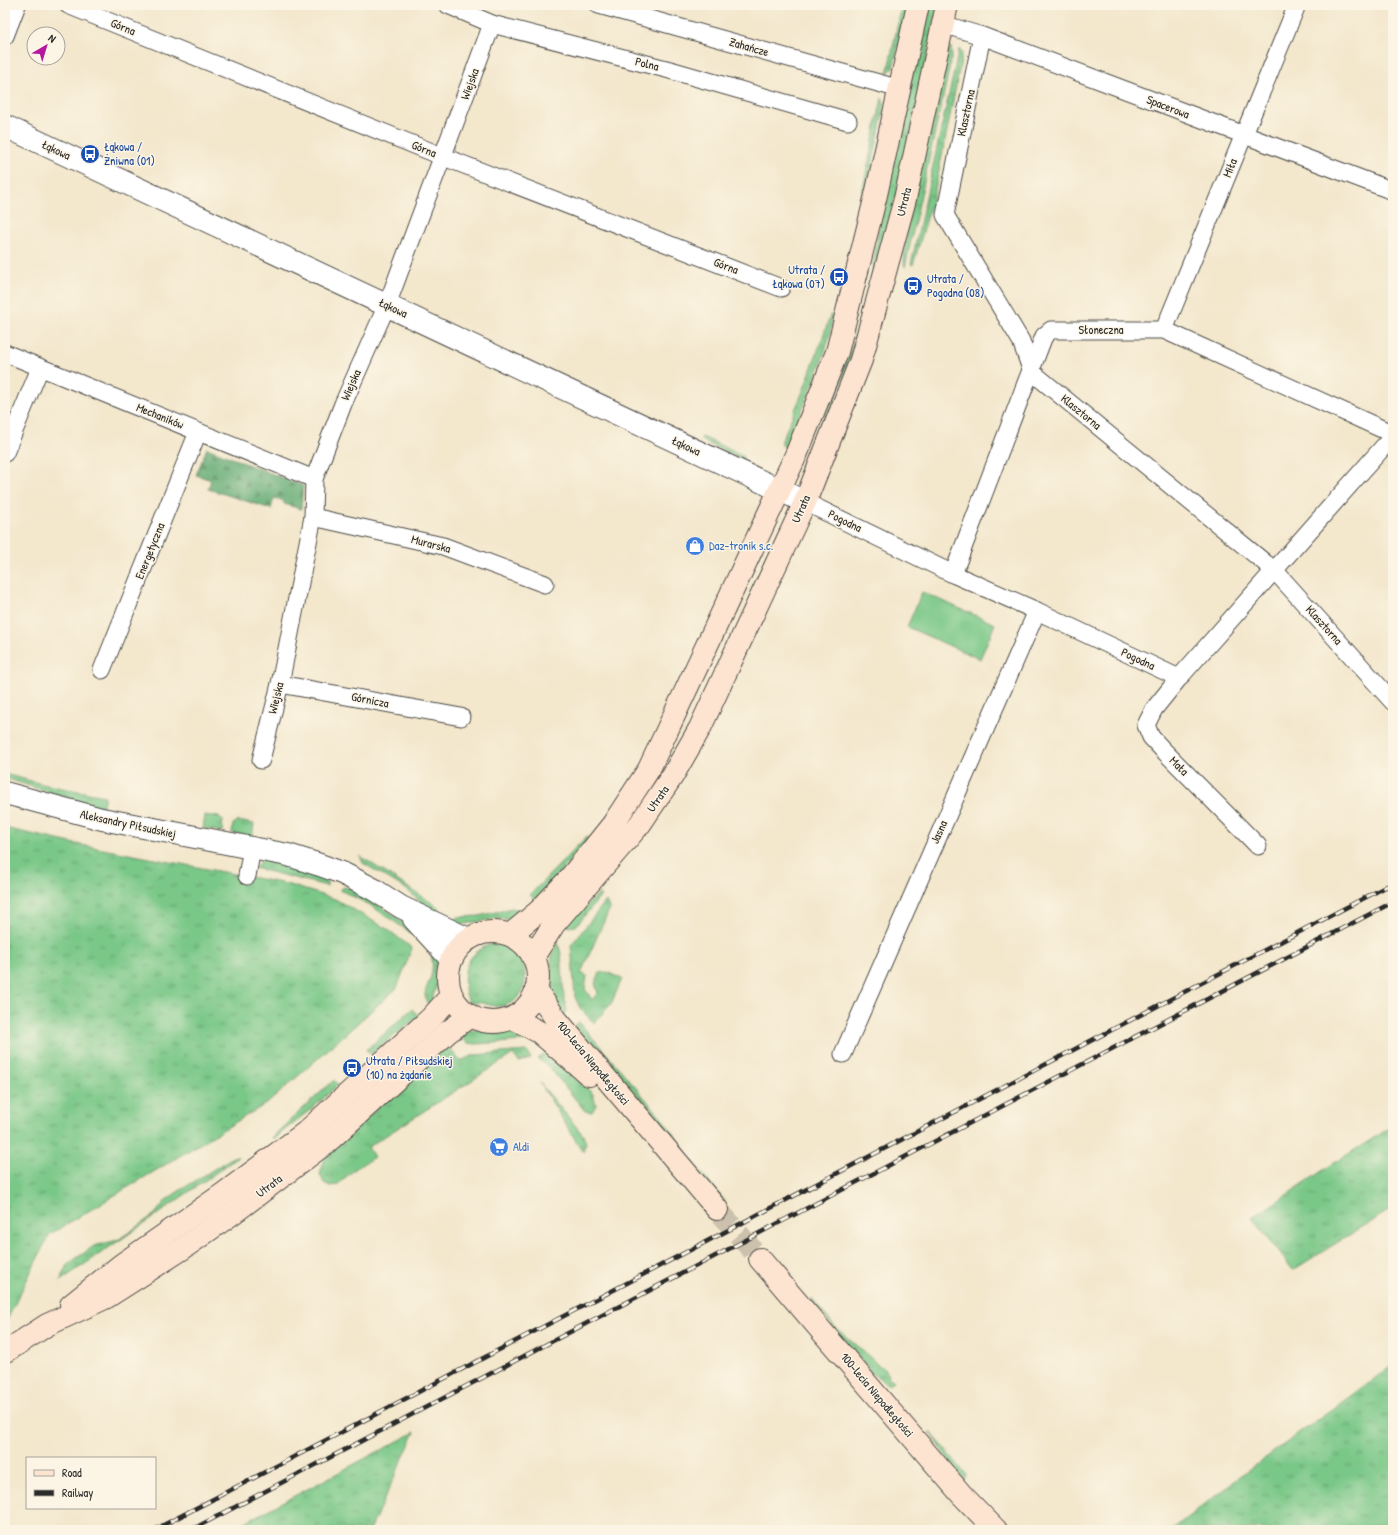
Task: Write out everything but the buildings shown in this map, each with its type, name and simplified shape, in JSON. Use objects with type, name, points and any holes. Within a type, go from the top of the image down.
[{"type":"main road","name":"Utrata","points":[[510,935],[539,911],[569,879],[613,824],[649,769],[780,491],[837,352],[856,282],[918,5]]},
{"type":"main road","name":"Utrata","points":[[533,957],[554,924],[640,824],[674,775],[700,728],[805,502],[861,360],[906,199],[944,15]]},
{"type":"main road","points":[[496,932],[510,935],[527,948],[533,957],[538,970],[538,984],[536,990],[529,1005],[513,1018],[493,1023],[481,1021],[462,1011],[451,996],[448,984],[448,971],[451,960],[458,948],[468,939],[481,933],[496,932]]},
{"type":"main road","name":"100-lecia Niepodległości","points":[[536,990],[556,1020],[717,1209]]},
{"type":"main road","name":"Utrata","points":[[5,1352],[47,1325],[121,1264],[223,1194],[306,1132],[431,1018],[451,996]]},
{"type":"main road","name":"Utrata","points":[[47,1325],[107,1297],[236,1211],[326,1143],[448,1032],[470,1016]]},
{"type":"main road","name":"100-lecia Niepodległości","points":[[513,1018],[539,1032],[582,1068],[653,1134]]},
{"type":"main road","name":"100-lecia Niepodległości","points":[[760,1258],[962,1495],[995,1530]]},
{"type":"street","points":[[5,36],[17,5]]},
{"type":"street","name":"Górna","points":[[68,5],[444,157],[781,288]]},
{"type":"street","name":"Polna","points":[[448,5],[492,24],[670,70],[848,122]]},
{"type":"street","name":"Zahańcze","points":[[599,5],[900,89]]},
{"type":"street","name":"Miła","points":[[1164,330],[1297,5]]},
{"type":"street","name":"Spacerowa","points":[[944,15],[982,36],[1393,191]]},
{"type":"street","name":"Wiejska","points":[[261,760],[280,684],[312,517],[314,479],[343,404],[387,305],[444,157],[492,24]]},
{"type":"street","name":"Klasztorna","points":[[982,36],[945,215],[1020,341],[1032,372],[1275,571],[1393,702]]},
{"type":"street","name":"Łąkowa","points":[[5,126],[805,502]]},
{"type":"street","name":"Słoneczna","points":[[953,574],[1032,372],[1044,336],[1051,330],[1164,330],[1393,435]]},
{"type":"street","name":"Mechaników","points":[[5,353],[314,479]]},
{"type":"street","points":[[5,453],[40,368]]},
{"type":"street","name":"Energetyczna","points":[[102,670],[198,432]]},
{"type":"street","points":[[1179,678],[1275,571],[1393,435]]},
{"type":"street","name":"Pogodna","points":[[805,502],[953,574],[1037,611],[1179,678]]},
{"type":"street","name":"Murarska","points":[[312,517],[442,546],[545,584]]},
{"type":"street","name":"Jasna","points":[[843,1054],[1037,611]]},
{"type":"street","name":"Mała","points":[[1179,678],[1154,709],[1146,725],[1151,736],[1258,846]]},
{"type":"street","name":"Górnicza","points":[[280,684],[461,717]]},
{"type":"street","name":"Aleksandry Piłsudskiej","points":[[5,793],[102,819],[288,855],[342,873],[373,889],[401,907],[468,939]]},
{"type":"street","points":[[247,876],[252,848]]},
{"type":"street","name":"Aleksandry Piłsudskiej","points":[[401,907],[433,938],[451,960]]},
{"type":"green space","points":[[902,5],[909,5],[893,67],[887,74]]},
{"type":"green space","points":[[927,5],[938,5],[900,181],[871,284],[878,231]]},
{"type":"green space","points":[[951,47],[952,55],[939,116],[932,114],[949,48]]},
{"type":"green space","points":[[959,49],[962,53],[961,61],[934,195],[913,265],[911,264]]},
{"type":"green space","points":[[882,98],[885,104],[862,213],[853,235]]},
{"type":"green space","points":[[932,116],[938,118],[905,267],[904,257],[909,219]]},
{"type":"green space","points":[[831,314],[832,323],[823,358],[785,448],[782,445],[782,440],[804,389]]},
{"type":"green space","points":[[858,328],[862,329],[812,460],[808,458],[836,390]]},
{"type":"green space","points":[[702,437],[740,454],[743,456],[743,460],[701,440]]},
{"type":"green space","points":[[207,448],[303,486],[301,509],[284,504],[284,501],[274,498],[271,509],[208,489],[211,480],[196,475]]},
{"type":"green space","points":[[922,592],[995,624],[980,659],[907,627]]},
{"type":"green space","points":[[5,774],[46,785],[105,796],[102,809],[5,778]]},
{"type":"green space","points":[[205,815],[220,817],[223,820],[222,832],[203,828]]},
{"type":"green space","points":[[238,821],[254,824],[252,837],[232,833],[233,824]]},
{"type":"green space","points":[[5,828],[71,843],[286,884],[335,899],[387,929],[412,948],[397,988],[269,1102],[49,1235],[5,1324]]},
{"type":"green space","points":[[587,836],[588,840],[535,900],[530,895]]},
{"type":"green space","points":[[360,856],[438,907],[438,913],[430,911],[406,889],[363,863]]},
{"type":"green space","points":[[263,859],[323,875],[327,881],[327,886],[255,868]]},
{"type":"green space","points":[[344,887],[349,888],[395,916],[418,938],[370,905],[340,890]]},
{"type":"green space","points":[[599,894],[601,896],[576,926],[568,927],[565,924]]},
{"type":"green space","points":[[606,901],[609,910],[581,973],[587,976],[585,989],[592,1000],[598,993],[595,983],[600,973],[607,972],[622,979],[611,1004],[594,1023],[580,1008],[575,997],[571,945]]},
{"type":"green space","points":[[512,908],[526,911],[511,919],[493,919],[465,924],[451,922],[458,917],[479,916]]},
{"type":"green space","points":[[557,940],[561,955],[567,1011],[564,1015],[553,999],[550,984],[551,959]]},
{"type":"green space","points":[[491,944],[505,946],[515,945],[523,962],[525,972],[523,989],[519,997],[501,1006],[493,1006],[478,1002],[471,1004],[467,998],[465,988],[464,978],[467,965],[478,951]]},
{"type":"green space","points":[[431,951],[439,961],[438,983],[429,1005],[426,1001],[425,993],[432,971]]},
{"type":"green space","points":[[412,1009],[419,1016],[371,1054],[366,1050]]},
{"type":"green space","points":[[579,1022],[662,1118],[700,1171],[725,1201],[723,1203],[697,1173],[656,1116],[574,1026]]},
{"type":"green space","points":[[468,1030],[524,1032],[539,1040],[476,1044],[467,1043],[458,1035]]},
{"type":"green space","points":[[447,1045],[460,1061],[474,1055],[527,1051],[531,1059],[519,1062],[513,1054],[368,1147],[374,1157],[355,1169],[337,1185],[330,1186],[324,1183],[320,1174],[326,1155]]},
{"type":"green space","points":[[551,1049],[569,1072],[593,1094],[596,1105],[592,1112],[585,1111],[549,1067],[538,1059]]},
{"type":"green space","points":[[334,1080],[338,1085],[315,1106],[273,1139],[272,1137]]},
{"type":"green space","points":[[540,1083],[583,1135],[586,1143],[583,1152]]},
{"type":"green space","points":[[1393,1126],[1393,1208],[1293,1270],[1252,1218],[1337,1161]]},
{"type":"green space","points":[[233,1157],[238,1157],[60,1281],[68,1264],[94,1246],[118,1240],[155,1214],[166,1200]]},
{"type":"green space","points":[[812,1299],[835,1327],[888,1373],[888,1377],[894,1381],[890,1385],[870,1372],[811,1301]]},
{"type":"green space","points":[[1393,1365],[1393,1530],[1171,1530],[1253,1467]]},
{"type":"green space","points":[[930,1431],[965,1473],[966,1476],[964,1480],[948,1460]]},
{"type":"green space","points":[[415,1432],[370,1530],[230,1530]]},
{"type":"tunnel","points":[[717,1209],[760,1259]]},
{"type":"railway","points":[[154,1530],[1393,883]]},
{"type":"railway","points":[[191,1530],[1393,902]]},
{"type":"place","name":"Łąkowa / Żniwna (01)","points":[[90,154]]},
{"type":"place","name":"Utrata / Łąkowa (07)","points":[[839,277]]},
{"type":"place","name":"Utrata / Pogodna (08)","points":[[913,286]]},
{"type":"place","name":"Daz-tronik s.c.","points":[[695,546]]},
{"type":"place","name":"Utrata / Piłsudskiej (10) na żądanie","points":[[352,1068]]},
{"type":"place","name":"Aldi","points":[[499,1147]]}]
